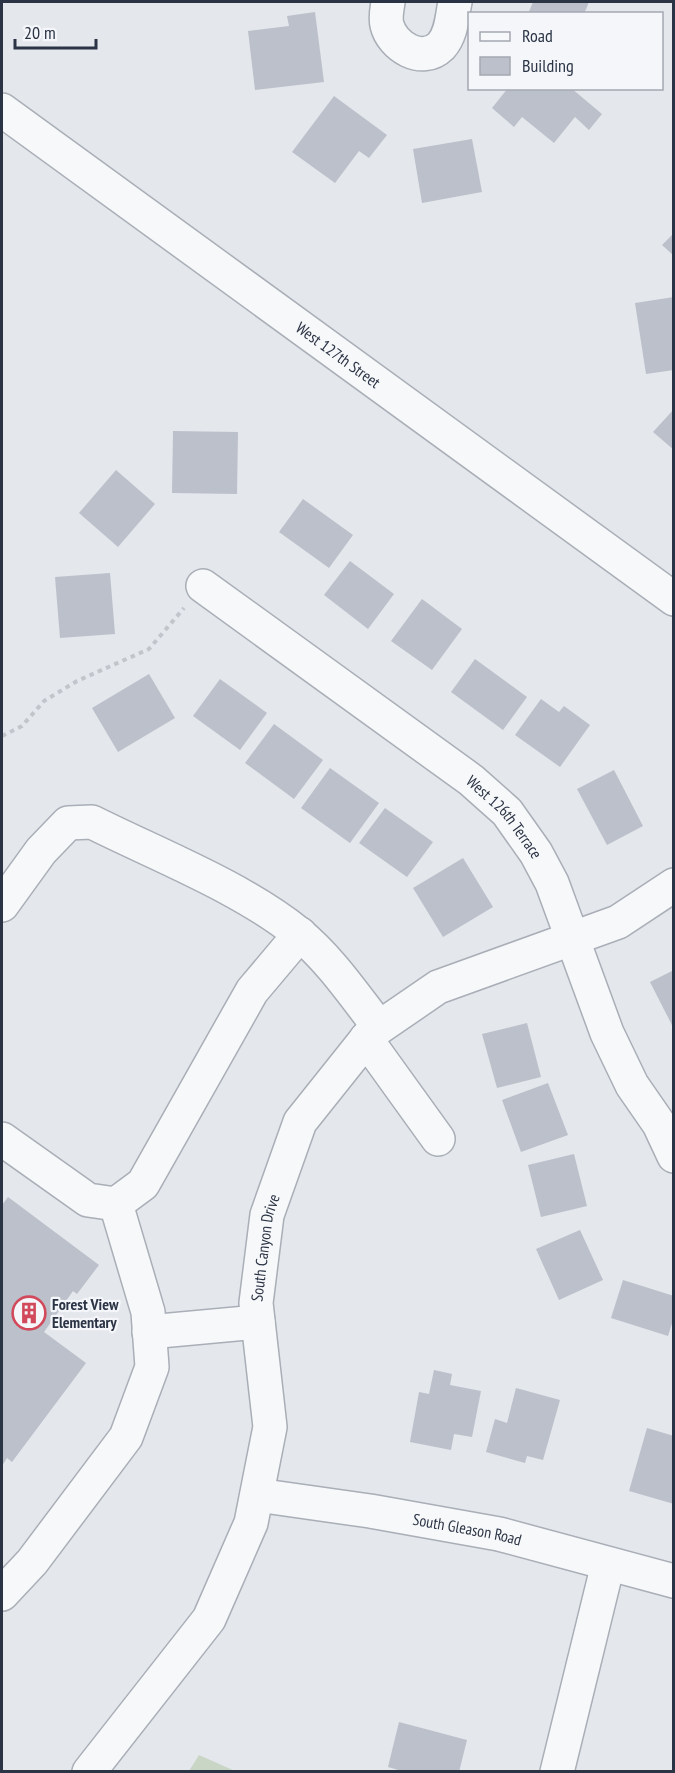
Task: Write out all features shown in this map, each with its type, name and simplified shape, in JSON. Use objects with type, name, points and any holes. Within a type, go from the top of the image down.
[{"type":"street","points":[[388,2],[386,22],[390,35],[403,49],[415,53],[439,48],[450,29],[455,2]]},
{"type":"street","name":"West 127th Street","points":[[2,110],[674,599]]},
{"type":"street","name":"West 126th Terrace","points":[[203,586],[471,780],[507,812],[536,853],[552,883],[607,1033],[632,1085],[659,1124],[674,1156]]},
{"type":"street","points":[[2,905],[41,851],[68,823],[92,822],[260,905],[300,934],[329,963],[438,1139]]},
{"type":"street","name":"South Canyon Drive","points":[[89,1772],[209,1619],[251,1523],[270,1427],[256,1303],[267,1215],[300,1122],[372,1033],[438,987],[618,922],[671,880]]},
{"type":"street","points":[[2,1139],[87,1200],[116,1203],[143,1184],[252,991],[300,934]]},
{"type":"street","points":[[2,1594],[38,1554],[126,1437],[152,1367],[148,1312],[116,1203]]},
{"type":"street","points":[[149,1332],[258,1322]]},
{"type":"street","name":"South Gleason Road","points":[[257,1495],[370,1511],[500,1534],[674,1581]]},
{"type":"street","points":[[558,1772],[608,1563]]},
{"type":"path","points":[[2,736],[22,726],[44,701],[77,681],[149,650],[203,586]]},
{"type":"green space","points":[[199,1755],[235,1771],[189,1771]]},
{"type":"building","points":[[533,2],[589,2],[585,12],[529,12]]},
{"type":"building","points":[[315,12],[324,82],[255,90],[248,31],[289,26],[287,16]]},
{"type":"building","points":[[506,90],[573,90],[602,114],[589,130],[575,117],[554,143],[522,117],[514,127],[492,108]]},
{"type":"building","points":[[334,96],[387,135],[369,158],[359,151],[335,183],[292,152]]},
{"type":"building","points":[[472,139],[482,192],[422,203],[413,149]]},
{"type":"building","points":[[674,233],[674,256],[662,245]]},
{"type":"building","points":[[674,297],[674,370],[646,374],[635,303]]},
{"type":"building","points":[[674,409],[674,450],[653,432]]},
{"type":"building","points":[[173,431],[238,432],[237,494],[172,493]]},
{"type":"building","points":[[116,470],[155,504],[118,547],[79,513]]},
{"type":"building","points":[[303,499],[353,535],[329,568],[279,532]]},
{"type":"building","points":[[350,561],[394,594],[368,629],[324,595]]},
{"type":"building","points":[[110,573],[115,634],[60,638],[55,577]]},
{"type":"building","points":[[422,599],[462,629],[432,670],[391,641]]},
{"type":"building","points":[[475,659],[527,697],[503,730],[451,692]]},
{"type":"building","points":[[149,674],[175,718],[118,752],[92,708]]},
{"type":"building","points":[[220,679],[267,713],[240,750],[193,716]]},
{"type":"building","points":[[541,699],[559,712],[564,706],[590,725],[560,767],[515,735]]},
{"type":"building","points":[[274,724],[323,760],[294,799],[245,763]]},
{"type":"building","points":[[330,768],[379,803],[350,843],[301,808]]},
{"type":"building","points":[[614,770],[643,826],[607,845],[577,789]]},
{"type":"building","points":[[385,808],[433,842],[407,877],[359,843]]},
{"type":"building","points":[[463,858],[493,907],[443,937],[413,888]]},
{"type":"building","points":[[674,970],[674,1029],[650,982]]},
{"type":"building","points":[[527,1023],[541,1077],[497,1088],[482,1034]]},
{"type":"building","points":[[548,1083],[568,1135],[521,1152],[502,1100]]},
{"type":"building","points":[[574,1154],[587,1206],[541,1217],[528,1165]]},
{"type":"building","name":"Forest View Elementary","points":[[8,1197],[99,1265],[77,1294],[73,1291],[44,1332],[86,1363],[12,1462],[7,1458],[2,1466],[2,1205]]},
{"type":"building","points":[[580,1230],[603,1280],[559,1300],[536,1249]]},
{"type":"building","points":[[623,1280],[674,1296],[674,1317],[668,1336],[611,1318]]},
{"type":"building","points":[[434,1370],[452,1374],[450,1385],[481,1391],[472,1437],[454,1434],[451,1450],[410,1442],[419,1392],[429,1394]]},
{"type":"building","points":[[516,1388],[560,1400],[543,1460],[527,1456],[525,1463],[486,1452],[495,1419],[507,1423]]},
{"type":"building","points":[[647,1428],[674,1436],[674,1504],[629,1491]]},
{"type":"building","points":[[399,1722],[467,1740],[459,1772],[405,1772],[388,1767]]},
{"type":"place","name":"Forest View Elementary","points":[[29,1313]]}]
